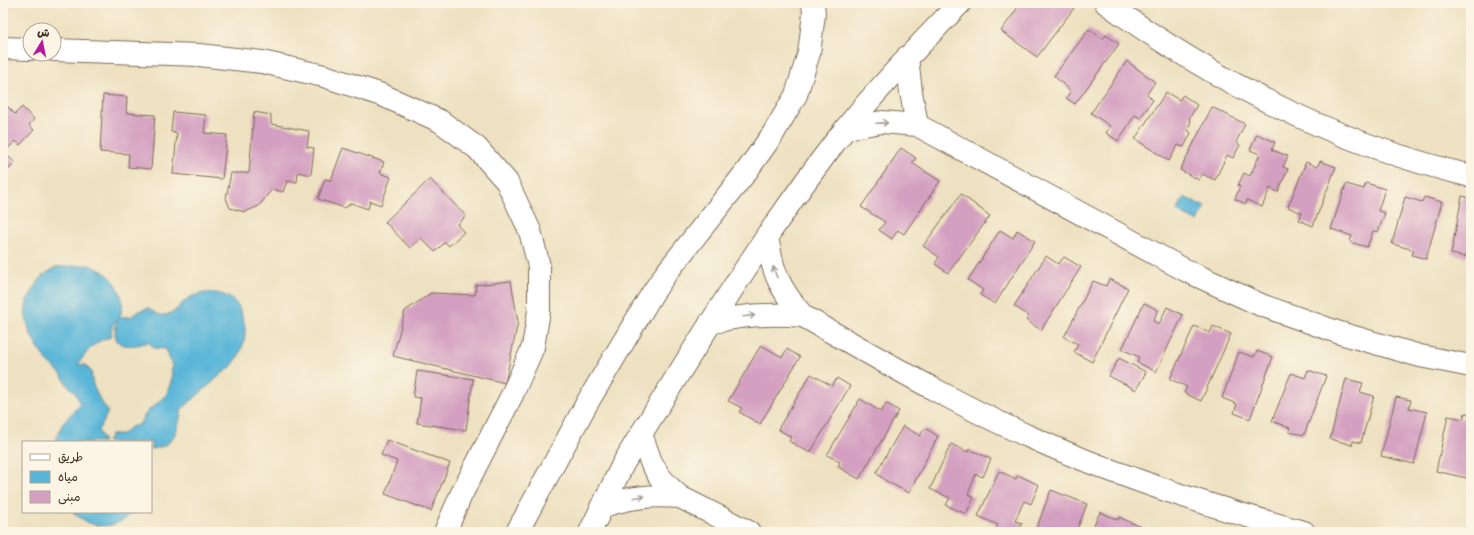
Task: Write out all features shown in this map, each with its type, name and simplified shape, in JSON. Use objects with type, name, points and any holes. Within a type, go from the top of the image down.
[{"type":"street","points":[[518,532],[587,403],[652,294],[671,266],[773,134],[796,95],[809,53],[814,14],[813,3]]},
{"type":"street","points":[[590,532],[601,507],[640,434],[767,235],[847,128],[908,57],[960,3]]},
{"type":"street","points":[[1106,3],[1183,55],[1232,83],[1282,108],[1333,131],[1386,151],[1471,176]]},
{"type":"street","points":[[3,48],[22,49]]},
{"type":"street","points":[[62,50],[199,55],[262,62],[324,76],[382,95],[440,122],[477,148],[507,182],[530,230],[539,266],[539,311],[533,347],[512,395],[461,495],[445,532]]},
{"type":"street","points":[[908,57],[911,92],[918,125]]},
{"type":"street","points":[[847,128],[882,122],[918,125],[1178,266],[1261,305],[1340,333],[1420,356],[1471,366]]},
{"type":"street","points":[[767,235],[770,258],[777,279],[788,299],[803,316],[976,411],[1062,451],[1184,497],[1248,517],[1304,532]]},
{"type":"street","points":[[710,324],[728,318],[759,314],[803,316]]},
{"type":"street","points":[[640,434],[648,455],[659,476],[669,488],[680,497],[749,532]]},
{"type":"street","points":[[601,507],[632,498],[648,496],[680,497]]},
{"type":"water","points":[[1184,197],[1205,207],[1198,222],[1177,211]]},
{"type":"water","points":[[89,265],[107,274],[116,284],[121,295],[122,307],[119,317],[131,317],[138,311],[149,308],[158,314],[165,315],[174,312],[187,299],[200,294],[208,293],[222,294],[234,301],[239,307],[244,322],[245,334],[243,346],[238,357],[231,367],[182,409],[177,430],[170,441],[165,445],[152,449],[152,441],[108,441],[111,435],[123,434],[128,429],[139,425],[146,413],[166,395],[171,382],[172,366],[166,349],[154,348],[149,342],[132,346],[120,344],[115,335],[115,327],[118,318],[112,326],[111,337],[96,344],[78,364],[85,365],[91,371],[93,385],[100,400],[108,411],[98,430],[104,441],[54,441],[63,423],[80,404],[75,392],[68,386],[61,374],[47,361],[38,348],[30,333],[25,314],[27,300],[42,276],[56,267]]},
{"type":"water","points":[[74,513],[131,513],[122,521],[105,526],[93,524]]},
{"type":"building","points":[[1021,3],[1068,3],[1074,8],[1037,57],[1001,31]]},
{"type":"building","points":[[1089,29],[1103,39],[1106,35],[1119,44],[1075,104],[1066,98],[1071,91],[1054,76]]},
{"type":"building","points":[[1127,61],[1155,82],[1147,94],[1153,100],[1140,118],[1135,115],[1118,141],[1106,133],[1110,126],[1091,113]]},
{"type":"building","points":[[1166,92],[1179,100],[1183,95],[1197,105],[1189,119],[1191,121],[1188,130],[1191,133],[1184,147],[1178,145],[1169,161],[1135,139]]},
{"type":"building","points":[[103,95],[127,97],[126,113],[155,115],[151,169],[128,167],[129,154],[100,152]]},
{"type":"building","points":[[3,102],[15,114],[22,107],[34,119],[29,125],[34,130],[20,145],[16,141],[4,152],[15,163],[5,173],[3,171]]},
{"type":"building","points":[[1212,107],[1245,124],[1236,142],[1240,145],[1233,158],[1227,155],[1215,180],[1202,174],[1199,180],[1180,170]]},
{"type":"building","points":[[173,112],[206,115],[204,133],[227,135],[222,179],[173,174],[177,133],[171,132]]},
{"type":"building","points":[[254,112],[271,115],[271,124],[309,131],[307,147],[314,148],[311,175],[298,172],[297,182],[287,181],[283,192],[272,189],[259,206],[245,212],[230,208],[226,198],[231,173],[249,173]]},
{"type":"building","points":[[1257,134],[1275,142],[1272,150],[1288,156],[1283,167],[1288,169],[1278,192],[1270,188],[1262,207],[1247,200],[1246,204],[1235,199],[1240,186],[1238,185],[1244,173],[1250,176],[1260,154],[1250,150]]},
{"type":"building","points":[[343,148],[384,162],[380,173],[391,177],[381,205],[370,201],[368,209],[351,203],[345,208],[318,199],[325,179],[331,180]]},
{"type":"building","points":[[901,148],[916,158],[912,163],[940,181],[904,234],[898,230],[892,239],[879,230],[885,222],[861,207]]},
{"type":"building","points":[[1320,161],[1336,167],[1313,226],[1299,220],[1302,213],[1288,207],[1306,162],[1317,167]]},
{"type":"building","points":[[430,179],[466,216],[457,225],[464,232],[449,246],[445,242],[435,252],[421,238],[410,248],[385,222]]},
{"type":"building","points":[[1366,183],[1385,189],[1378,211],[1385,213],[1378,232],[1373,231],[1367,247],[1350,242],[1352,236],[1331,229],[1346,184],[1364,189]]},
{"type":"building","points":[[961,194],[990,216],[948,273],[935,264],[939,257],[923,246]]},
{"type":"building","points":[[1462,196],[1471,198],[1471,252],[1467,252],[1466,257],[1451,254]]},
{"type":"building","points":[[1405,197],[1422,202],[1424,197],[1442,202],[1426,259],[1412,255],[1414,250],[1392,244]]},
{"type":"building","points":[[1000,230],[1013,238],[1017,230],[1035,241],[995,304],[980,295],[983,290],[968,280]]},
{"type":"building","points":[[1046,256],[1058,264],[1064,257],[1081,267],[1041,330],[1026,320],[1029,316],[1014,306]]},
{"type":"building","points":[[1109,279],[1128,288],[1092,362],[1074,352],[1078,344],[1064,337],[1093,281],[1106,286]]},
{"type":"building","points":[[511,281],[518,322],[505,383],[393,356],[405,311],[431,293],[475,295],[476,285]]},
{"type":"building","points":[[1144,303],[1158,310],[1153,321],[1159,324],[1167,307],[1183,315],[1156,372],[1137,362],[1139,357],[1122,349]]},
{"type":"building","points":[[1194,326],[1210,333],[1213,326],[1231,334],[1201,401],[1184,393],[1187,387],[1170,379]]},
{"type":"building","points":[[761,345],[782,357],[787,349],[800,357],[760,424],[739,412],[742,408],[728,401]]},
{"type":"building","points":[[1257,351],[1273,357],[1250,419],[1234,413],[1237,404],[1222,398],[1239,352],[1254,357]]},
{"type":"building","points":[[1119,358],[1146,372],[1136,390],[1109,376]]},
{"type":"building","points":[[1308,370],[1326,376],[1304,435],[1289,432],[1290,428],[1272,421],[1291,373],[1305,378]]},
{"type":"building","points":[[417,371],[473,379],[466,430],[417,423],[421,398],[413,397]]},
{"type":"building","points":[[811,374],[832,386],[837,378],[850,386],[810,453],[789,441],[791,437],[778,429]]},
{"type":"building","points":[[1346,379],[1363,383],[1360,392],[1374,396],[1361,443],[1353,441],[1352,445],[1330,439]]},
{"type":"building","points":[[1396,397],[1411,400],[1409,408],[1427,412],[1414,464],[1381,456]]},
{"type":"building","points":[[860,399],[881,412],[886,403],[899,411],[859,479],[838,467],[840,462],[827,455]]},
{"type":"building","points":[[1465,413],[1471,414],[1471,479],[1436,471],[1448,416],[1463,419]]},
{"type":"building","points":[[903,426],[920,436],[925,428],[938,436],[909,493],[886,481],[876,473]]},
{"type":"building","points":[[387,440],[450,463],[431,511],[385,494],[397,461],[381,455]]},
{"type":"building","points":[[951,444],[968,452],[969,449],[991,459],[983,477],[976,474],[968,494],[974,497],[966,514],[946,505],[950,498],[930,489]]},
{"type":"building","points":[[999,471],[1016,479],[1018,475],[1039,485],[1031,504],[1024,501],[1015,521],[1022,523],[1018,532],[994,532],[998,525],[978,516]]},
{"type":"building","points":[[1051,490],[1087,504],[1076,532],[1035,532]]},
{"type":"building","points":[[1100,512],[1118,520],[1119,517],[1141,527],[1138,532],[1091,532]]},
{"type":"building","points":[[1152,527],[1165,532],[1150,532]]}]
